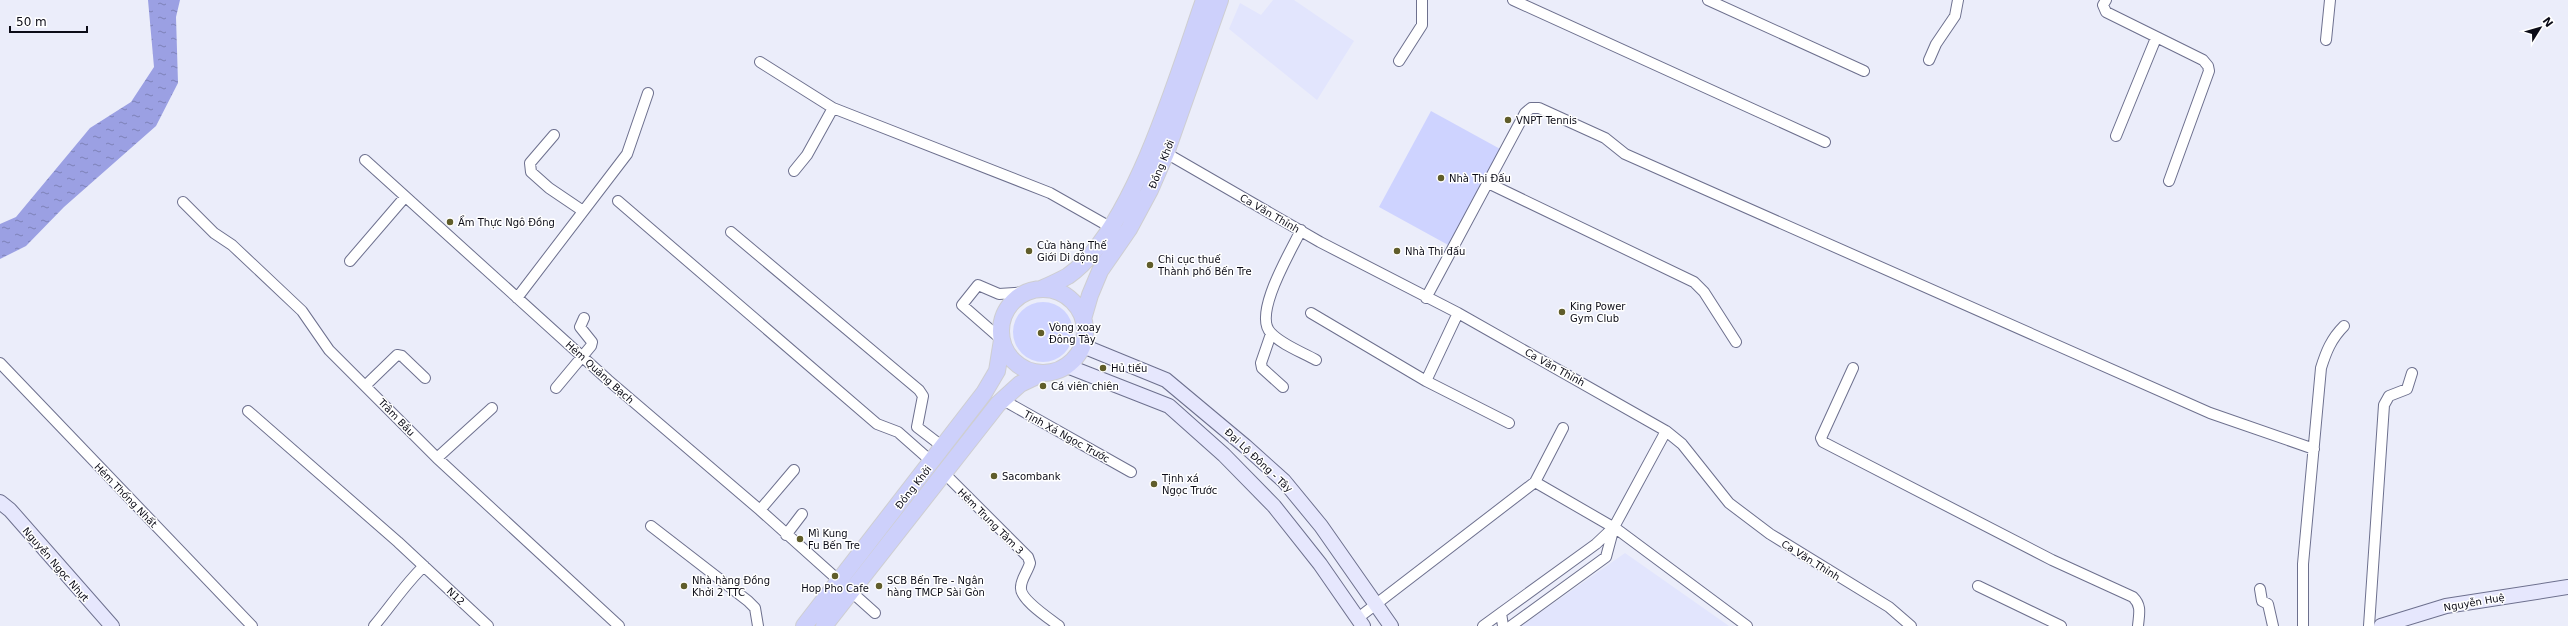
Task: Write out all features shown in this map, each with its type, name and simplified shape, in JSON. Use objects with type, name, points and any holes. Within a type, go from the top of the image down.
[{"type":"main road","name":"Đồng Khởi","points":[[1034,291],[1069,275],[1084,262],[1110,227],[1136,182],[1151,146],[1204,0]]},
{"type":"main road","name":"Đồng Khởi","points":[[1083,319],[1090,295],[1100,271],[1129,229],[1150,190],[1166,153],[1220,0]]},
{"type":"main road","points":[[1034,291],[1055,291],[1068,298],[1078,307],[1083,319],[1085,332],[1083,346],[1076,357],[1067,366],[1054,372],[1041,374],[1028,371],[1016,364],[1007,353],[1002,340],[1001,325],[1006,311],[1015,300],[1034,291]]},
{"type":"main road","name":"Đồng Khởi","points":[[938,467],[944,448],[984,393],[997,371],[1002,340]]},
{"type":"main road","name":"Đồng Khởi","points":[[804,626],[845,586],[938,467],[1020,384],[1041,374]]},
{"type":"main road","name":"Đồng Khởi","points":[[824,626],[845,586]]},
{"type":"street","points":[[1399,61],[1422,25],[1422,0]]},
{"type":"street","points":[[1513,0],[1534,11],[1825,142]]},
{"type":"street","points":[[1708,0],[1864,71]]},
{"type":"street","points":[[1929,60],[1936,44],[1955,16],[1958,0]]},
{"type":"street","points":[[2106,0],[2103,5],[2106,12],[2203,60],[2208,66],[2209,71],[2169,181]]},
{"type":"street","points":[[2326,40],[2330,0]]},
{"type":"street","points":[[2116,136],[2156,38]]},
{"type":"street","points":[[760,62],[834,108],[1050,193],[1110,227]]},
{"type":"street","points":[[517,298],[627,154],[648,93]]},
{"type":"street","points":[[794,170],[807,155],[834,108]]},
{"type":"street","points":[[1426,298],[1525,113],[1531,108],[1539,108],[1605,138],[1628,155],[2210,413],[2314,449]]},
{"type":"street","points":[[554,135],[530,163],[531,172],[549,188],[583,211]]},
{"type":"street","name":"Ca Văn Thỉnh","points":[[1166,153],[1300,230],[1426,298],[1458,313],[1666,431],[1682,444],[1729,503],[1770,534],[1889,608],[1911,626]]},
{"type":"street","name":"Hẻm Quảng Bạch","points":[[364,160],[584,358],[760,510],[786,535],[875,613]]},
{"type":"street","points":[[1488,183],[1694,282],[1704,292],[1736,342]]},
{"type":"street","points":[[350,261],[405,197]]},
{"type":"street","points":[[618,201],[877,424],[898,432],[938,467]]},
{"type":"street","name":"Trâm Bầu","points":[[183,202],[214,233],[232,245],[302,311],[329,350],[366,385],[437,458],[619,626]]},
{"type":"street","points":[[1300,230],[1266,305],[1265,321],[1271,334],[1316,360]]},
{"type":"street","points":[[731,232],[919,390],[923,396],[917,427],[944,448]]},
{"type":"street","points":[[1002,340],[962,305],[978,285],[999,294],[1034,291]]},
{"type":"street","points":[[1311,313],[1426,381],[1509,423]]},
{"type":"street","points":[[1426,381],[1458,313]]},
{"type":"street","points":[[556,388],[584,358],[592,342],[580,326],[584,318]]},
{"type":"street","points":[[2303,626],[2303,564],[2321,368],[2326,352],[2335,335],[2344,326]]},
{"type":"street","points":[[1271,334],[1261,363],[1262,368],[1283,387]]},
{"type":"street","name":"Đại Lộ Đông - Tây","points":[[1083,346],[1166,380],[1246,446],[1284,481],[1321,526],[1391,626]]},
{"type":"street","points":[[366,385],[397,354],[402,356],[425,378]]},
{"type":"street","name":"Hẻm Thống Nhất","points":[[0,363],[252,626]]},
{"type":"street","name":"Đại Lộ Đông - Tây","points":[[1067,366],[1169,406],[1224,455],[1274,506],[1320,564],[1360,622]]},
{"type":"street","points":[[1853,368],[1821,438],[1823,442],[2052,560],[2133,597],[2138,602],[2140,609],[2138,626]]},
{"type":"street","points":[[2369,626],[2384,405],[2389,396],[2407,389],[2412,373]]},
{"type":"street","name":"Tịnh Xá Ngọc Trước","points":[[1003,400],[1131,472]]},
{"type":"street","points":[[437,458],[492,408]]},
{"type":"street","name":"N12","points":[[248,411],[424,566],[488,626]]},
{"type":"street","points":[[1360,622],[1376,603],[1535,482],[1563,428]]},
{"type":"street","points":[[1511,626],[1606,557],[1614,527],[1666,431]]},
{"type":"street","name":"Hẻm Trung Tâm 3","points":[[938,467],[1028,557],[1030,564],[1021,587],[1022,592],[1026,599],[1059,626]]},
{"type":"street","points":[[760,510],[794,470]]},
{"type":"street","points":[[1535,482],[1614,527],[1747,626]]},
{"type":"street","name":"Nguyễn Ngọc Nhựt","points":[[0,502],[10,510],[112,626]]},
{"type":"street","points":[[786,535],[802,514]]},
{"type":"street","points":[[651,526],[748,600],[755,608],[758,626]]},
{"type":"street","points":[[1483,626],[1596,544],[1614,527]]},
{"type":"street","points":[[374,626],[400,596],[406,583],[424,566]]},
{"type":"street","points":[[1978,586],[2061,626]]},
{"type":"street","name":"Nguyễn Huệ","points":[[2381,626],[2446,606],[2568,587]]},
{"type":"street","points":[[2260,589],[2262,601],[2268,604],[2273,626]]},
{"type":"street","points":[[1501,613],[1503,626]]},
{"type":"shaded area","points":[[1273,0],[1294,0],[1354,41],[1317,100],[1229,29],[1240,3],[1261,15]]},
{"type":"shaded area","name":"Nhà Thi Đấu","points":[[1431,111],[1502,150],[1450,246],[1379,207]]},
{"type":"shaded area","points":[[1043,302],[1060,307],[1068,315],[1073,332],[1068,349],[1060,357],[1043,362],[1026,357],[1018,349],[1013,332],[1018,315],[1026,307]]},
{"type":"shaded area","points":[[1625,553],[1729,626],[1521,626]]},
{"type":"water","points":[[148,0],[180,0],[176,17],[178,83],[156,126],[64,207],[26,246],[0,259],[0,224],[16,217],[90,128],[131,102],[154,67]]},
{"type":"place","name":"VNPT Tennis","points":[[1508,120]]},
{"type":"place","name":"Nhà Thi Đấu","points":[[1441,178]]},
{"type":"place","name":"Ẩm Thực Ngô Đồng","points":[[450,222]]},
{"type":"place","name":"Cửa hàng Thế Giới Di động","points":[[1029,251]]},
{"type":"place","name":"Nhà Thi đấu","points":[[1397,251]]},
{"type":"place","name":"Chi cục thuế Thành phố Bến Tre","points":[[1150,265]]},
{"type":"place","name":"King Power Gym Club","points":[[1562,312]]},
{"type":"place","name":"Vòng xoay Đông Tây","points":[[1041,333]]},
{"type":"place","name":"Hủ tiếu","points":[[1103,368]]},
{"type":"place","name":"Cá viên chiên","points":[[1043,386]]},
{"type":"place","name":"Sacombank","points":[[994,476]]},
{"type":"place","name":"Tịnh xá Ngọc Trước","points":[[1154,484]]},
{"type":"place","name":"Mì Kung Fu Bến Tre","points":[[800,539]]},
{"type":"place","name":"Hop Pho Cafe","points":[[835,576]]},
{"type":"place","name":"Nhà hàng Đồng Khởi 2 TTC","points":[[684,586]]},
{"type":"place","name":"SCB Bến Tre - Ngân hàng TMCP Sài Gòn","points":[[879,586]]}]
